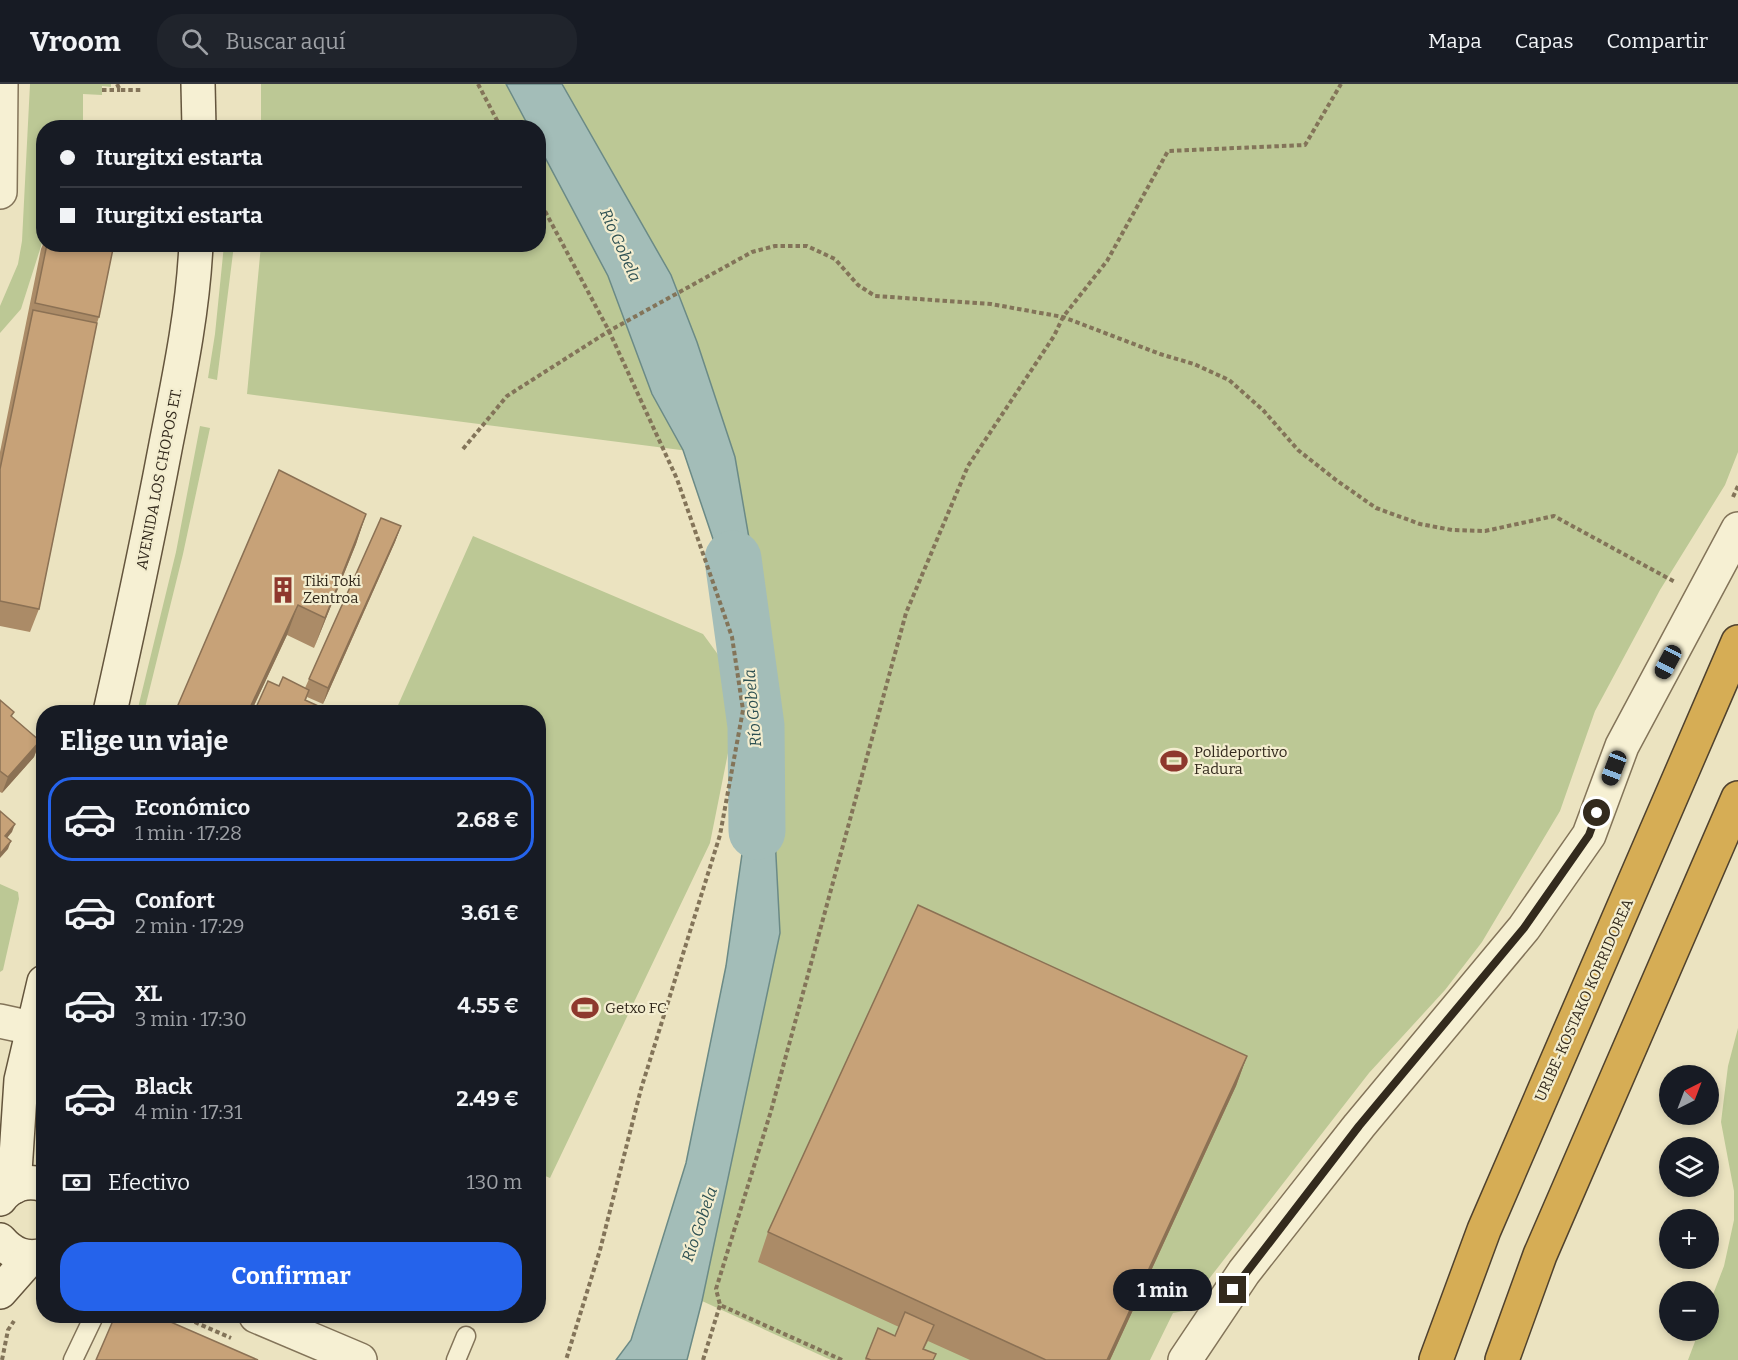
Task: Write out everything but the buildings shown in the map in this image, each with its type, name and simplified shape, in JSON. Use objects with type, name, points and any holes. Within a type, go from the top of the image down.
[{"type":"highway","name":"URIBE-KOSTAKO KORRIDOREA","points":[[1436,1360],[1484,1230],[1738,642]]},
{"type":"highway","points":[[1502,1360],[1540,1255],[1738,798]]},
{"type":"street","points":[[0,192],[1,84]]},
{"type":"street","points":[[198,84],[199,120]]},
{"type":"street","name":"AVENIDA LOS CHOPOS ET.","points":[[112,705],[142,570],[177,389],[194,286],[196,252]]},
{"type":"street","points":[[1185,1360],[1244,1272],[1359,1126],[1524,928],[1589,835],[1623,746],[1702,598],[1733,518]]},
{"type":"street","points":[[25,1187],[19,1135],[21,1080],[36,1013]]},
{"type":"street","points":[[0,1021],[32,1028]]},
{"type":"street","points":[[0,1077],[32,1028]]},
{"type":"street","points":[[0,1240],[18,1255],[36,1256]]},
{"type":"street","points":[[0,1292],[36,1257]]},
{"type":"street","points":[[273,1323],[360,1360]]},
{"type":"lane","points":[[73,1360],[91,1323]]},
{"type":"lane","points":[[456,1360],[466,1336]]},
{"type":"path","points":[[117,84],[120,90]]},
{"type":"path","points":[[478,84],[497,120]]},
{"type":"path","points":[[703,1360],[720,1305],[716,1289],[771,1111],[906,614],[968,466],[1054,336],[1063,316],[1107,261],[1168,151],[1305,145],[1341,84]]},
{"type":"path","points":[[102,90],[143,90]]},
{"type":"path","points":[[546,213],[609,331],[681,490],[732,637],[743,710],[720,835],[641,1089],[600,1250],[566,1360]]},
{"type":"path","points":[[463,449],[507,396],[609,331],[752,252],[775,246],[807,246],[835,259],[858,285],[875,296],[991,304],[1063,316],[1160,354],[1194,364],[1229,380],[1263,410],[1298,450],[1376,508],[1420,524],[1452,530],[1485,531],[1554,516],[1702,598]]},
{"type":"path","points":[[1733,518],[1738,486]]},
{"type":"path","points":[[720,1305],[842,1360]]},
{"type":"green space","points":[[30,84],[111,84],[111,87],[102,86],[102,95],[83,94],[83,120],[36,120],[36,252],[39,252],[21,309],[0,333],[0,306],[18,264],[22,241]]},
{"type":"green space","name":"Polideportivo Fadura","points":[[261,84],[1738,84],[1738,452],[1725,485],[1660,590],[1595,711],[1560,811],[1482,942],[1445,990],[1369,1073],[1184,1311],[1173,1313],[1150,1360],[831,1360],[702,1301],[780,933],[764,625],[735,457],[247,394],[260,252],[546,252],[546,120],[261,120]]},
{"type":"green space","points":[[223,252],[233,252],[217,380],[208,378]]},
{"type":"green space","points":[[200,426],[210,428],[183,554],[146,705],[139,705],[176,552]]},
{"type":"green space","name":"Getxo FC","points":[[473,536],[703,634],[722,660],[732,697],[728,753],[710,843],[550,1178],[546,1176],[546,705],[398,705]]},
{"type":"green space","points":[[0,884],[18,892],[19,899],[3,970],[0,972]]},
{"type":"green space","points":[[1738,1028],[1738,1360],[1688,1360],[1695,1341],[1719,1341],[1718,1281],[1724,1266],[1734,1220],[1734,1191],[1721,1122],[1728,1066]]},
{"type":"water","points":[[506,84],[562,84],[671,275],[697,342],[735,457],[764,625],[780,933],[702,1301],[687,1360],[616,1360],[631,1340],[686,1163],[726,966],[765,693],[683,450],[652,394],[608,276],[546,159],[546,120],[525,120]]},
{"type":"waterway","name":"Río Gobela","points":[[733,559],[756,726],[757,831]]},
{"type":"place","name":"Tiki Toki Zentroa","points":[[283,590]]},
{"type":"place","name":"Polideportivo Fadura","points":[[1174,761]]},
{"type":"place","name":"Getxo FC","points":[[585,1008]]},
{"type":"route","points":[[1233,1290],[1244,1272],[1359,1126],[1524,928],[1589,835],[1597,813]]}]
